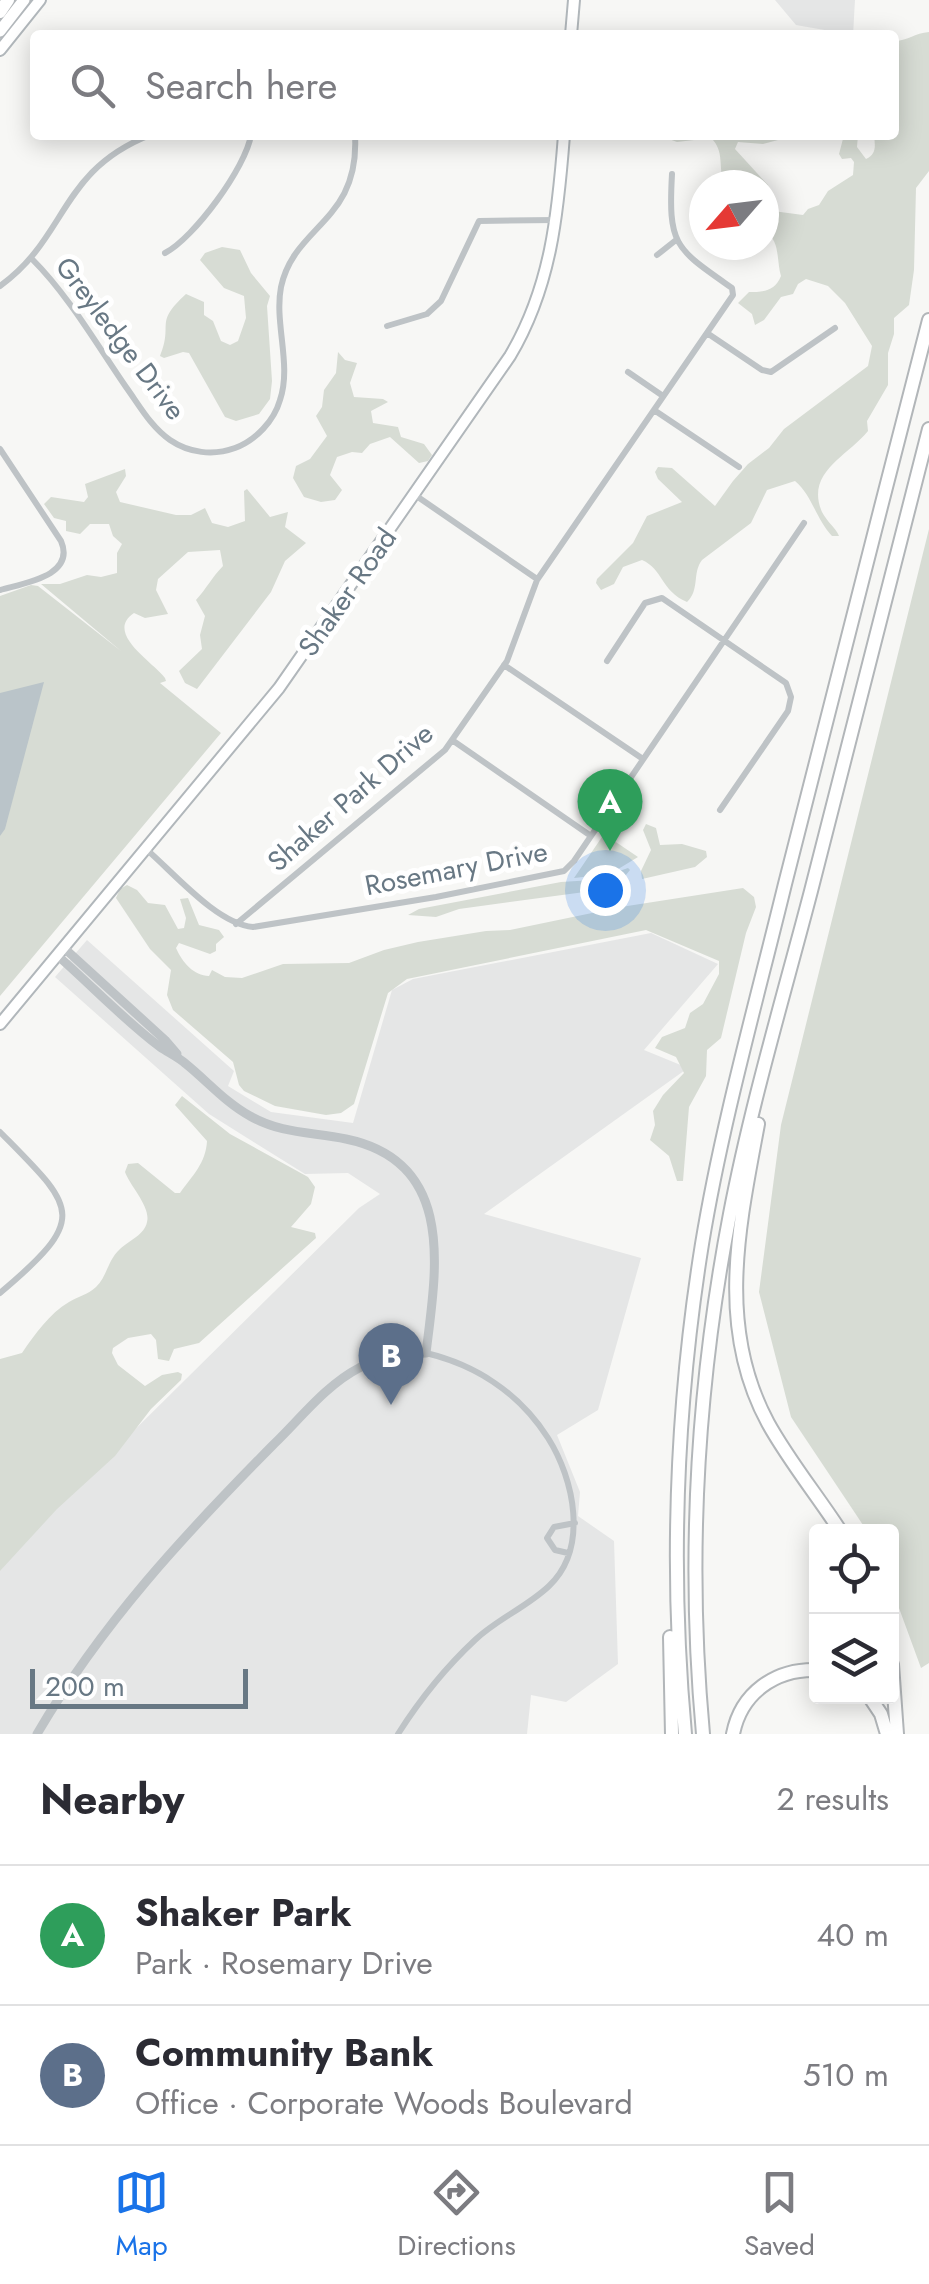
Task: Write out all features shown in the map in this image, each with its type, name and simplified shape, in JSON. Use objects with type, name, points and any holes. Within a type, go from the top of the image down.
[{"type":"highway","points":[[0,12],[8,0]]},
{"type":"highway","points":[[672,1734],[671,1609],[689,1343],[716,1168],[929,320]]},
{"type":"highway","points":[[703,1734],[695,1560],[707,1366],[730,1211],[929,429]]},
{"type":"highway","points":[[776,1025],[740,1221],[735,1279],[738,1338],[746,1373],[770,1427],[836,1524]]},
{"type":"highway","points":[[677,1520],[686,1734]]},
{"type":"highway","points":[[733,1734],[739,1713],[759,1688],[787,1673],[809,1671]]},
{"type":"highway","points":[[874,1704],[887,1734]]},
{"type":"highway","points":[[895,1704],[898,1734]]},
{"type":"main road","points":[[0,31],[24,0]]},
{"type":"main road","points":[[0,50],[40,0]]},
{"type":"main road","points":[[572,30],[574,0]]},
{"type":"main road","name":"Shaker Road","points":[[0,1024],[291,673],[503,368],[542,288],[556,220],[564,140]]},
{"type":"street","points":[[0,286],[32,259],[86,175],[121,148],[139,140]]},
{"type":"street","points":[[165,253],[182,243],[206,216],[244,157],[249,140]]},
{"type":"street","name":"Greyledge Drive","points":[[32,259],[162,434],[180,446],[204,452],[240,446],[263,429],[280,403],[283,278],[294,258],[344,197],[354,168],[355,140]]},
{"type":"street","points":[[657,255],[676,240],[670,213],[672,174]]},
{"type":"street","points":[[387,326],[427,314],[441,301],[479,221],[556,220]]},
{"type":"street","name":"Shaker Park Drive","points":[[236,924],[436,760],[504,666],[538,579],[734,291],[690,258],[676,240]]},
{"type":"street","points":[[707,333],[769,372],[778,370],[835,328]]},
{"type":"street","points":[[628,372],[663,396]]},
{"type":"street","points":[[654,410],[738,467]]},
{"type":"street","points":[[0,449],[61,541],[65,554],[54,572],[0,590]]},
{"type":"street","points":[[414,495],[538,579]]},
{"type":"street","name":"Rosemary Drive","points":[[236,924],[264,926],[558,873],[572,863],[591,836],[804,523]]},
{"type":"street","points":[[607,660],[644,605],[655,598],[666,600],[784,680],[791,700],[786,714],[720,810]]},
{"type":"street","points":[[504,666],[643,759]]},
{"type":"street","points":[[452,740],[591,836]]},
{"type":"street","points":[[146,849],[236,924]]},
{"type":"street","points":[[61,952],[234,1105],[258,1121],[287,1131],[367,1146],[391,1159],[413,1182],[430,1214],[436,1246],[426,1354]]},
{"type":"street","points":[[0,1132],[54,1188],[62,1204],[63,1218],[50,1246],[0,1293]]},
{"type":"street","points":[[37,1734],[74,1674],[140,1586],[172,1548],[312,1406],[359,1367],[392,1356],[426,1354],[482,1374],[534,1418],[560,1461],[571,1493],[574,1524],[568,1553],[550,1586],[466,1648],[398,1734]]},
{"type":"street","points":[[568,1553],[555,1550],[547,1538],[554,1527],[574,1524]]},
{"type":"shaded area","points":[[775,0],[855,0],[853,30],[796,25]]},
{"type":"shaded area","points":[[929,32],[929,171],[916,188],[914,270],[909,305],[894,318],[888,385],[867,421],[868,431],[831,466],[819,486],[822,512],[839,536],[832,536],[795,481],[767,490],[751,523],[702,560],[687,602],[642,560],[623,567],[614,584],[601,590],[597,579],[633,543],[647,516],[682,502],[658,479],[658,467],[672,468],[715,506],[748,464],[769,448],[784,429],[868,366],[872,346],[845,303],[828,286],[806,279],[793,294],[781,297],[764,320],[755,325],[752,314],[738,303],[749,292],[764,291],[779,281],[779,212],[803,215],[819,205],[828,191],[853,175],[854,162],[839,154],[843,140],[858,140],[857,147],[866,159],[874,152],[874,140],[899,140],[899,40]]},
{"type":"shaded area","points":[[713,140],[778,140],[763,144],[738,142],[735,149],[754,170],[721,170],[720,154]]},
{"type":"shaded area","points":[[222,247],[240,250],[251,273],[270,296],[270,399],[259,414],[236,421],[225,417],[189,353],[160,356],[167,318],[186,294],[204,302],[204,315],[213,321],[221,341],[230,345],[238,341],[246,318],[244,296],[224,288],[200,260],[205,253]]},
{"type":"shaded area","points":[[338,352],[345,360],[357,363],[350,383],[354,397],[388,402],[371,411],[373,423],[398,427],[401,437],[424,444],[432,455],[428,461],[419,463],[390,437],[370,444],[362,453],[337,457],[330,475],[342,490],[335,500],[321,502],[304,497],[293,478],[296,466],[310,459],[327,436],[316,416],[322,407],[324,390],[336,373]]},
{"type":"shaded area","points":[[125,469],[126,476],[116,492],[120,502],[176,515],[191,515],[205,508],[212,523],[228,527],[245,521],[247,489],[270,517],[288,512],[285,527],[306,543],[285,561],[271,592],[197,689],[185,683],[179,671],[202,649],[200,635],[205,616],[196,600],[223,566],[220,550],[188,552],[158,579],[156,590],[168,614],[145,618],[134,613],[126,621],[127,638],[165,678],[160,683],[221,733],[0,996],[0,596],[38,586],[121,651],[41,584],[117,573],[117,553],[122,544],[113,536],[109,524],[90,524],[80,534],[66,531],[66,521],[54,518],[44,504],[51,497],[84,502],[88,497],[85,484]]},
{"type":"shaded area","points":[[929,529],[929,1663],[921,1668],[899,1608],[899,1524],[862,1524],[791,1417],[759,1292],[781,1125]]},
{"type":"shaded area","points":[[44,682],[5,829],[0,836],[0,693]]},
{"type":"shaded area","points":[[646,824],[656,828],[660,845],[682,844],[706,851],[707,857],[695,867],[642,879],[641,871],[651,850],[643,830]]},
{"type":"shaded area","points":[[604,834],[638,857],[610,874],[574,878]]},
{"type":"shaded area","points":[[628,868],[621,881],[592,891],[459,909],[436,917],[408,915],[419,909],[561,882],[593,880]]},
{"type":"shaded area","points":[[127,885],[148,903],[165,905],[178,929],[184,928],[186,918],[180,899],[188,898],[199,925],[219,930],[224,937],[210,954],[179,943],[176,948],[182,958],[204,975],[209,976],[212,970],[225,977],[242,978],[283,964],[349,963],[418,942],[510,930],[743,888],[754,897],[756,907],[721,1038],[707,1050],[706,1076],[689,1107],[683,1181],[677,1181],[669,1156],[650,1140],[655,1125],[653,1111],[684,1073],[676,1057],[655,1048],[662,1037],[685,1028],[690,1013],[703,1004],[719,974],[719,961],[646,930],[407,979],[388,993],[354,1104],[341,1113],[326,1115],[275,1106],[244,1091],[233,1062],[173,1010],[167,995],[171,970],[150,949],[116,898]]},
{"type":"shaded area","points":[[651,933],[718,964],[644,1050],[688,1068],[484,1214],[641,1258],[598,1410],[557,1435],[580,1492],[578,1516],[614,1541],[618,1664],[566,1702],[531,1695],[527,1734],[0,1734],[0,1563],[359,1208],[380,1194],[348,1173],[305,1174],[209,1114],[55,977],[87,940],[234,1071],[228,1086],[271,1112],[353,1123],[392,990],[413,979]]},
{"type":"shaded area","points":[[182,1096],[230,1134],[308,1177],[315,1187],[311,1204],[291,1227],[315,1233],[316,1238],[199,1343],[174,1349],[169,1361],[158,1359],[156,1340],[151,1334],[128,1338],[113,1348],[118,1365],[145,1386],[162,1375],[178,1372],[182,1374],[181,1380],[151,1409],[115,1456],[57,1509],[0,1571],[0,1359],[22,1353],[55,1312],[96,1287],[116,1254],[143,1230],[147,1216],[125,1172],[128,1164],[138,1163],[175,1193],[180,1193],[194,1175],[207,1141],[175,1105]]},
{"type":"place","name":"Shaker Park","points":[[610,851]]},
{"type":"place","name":"Community Bank","points":[[391,1405]]}]
